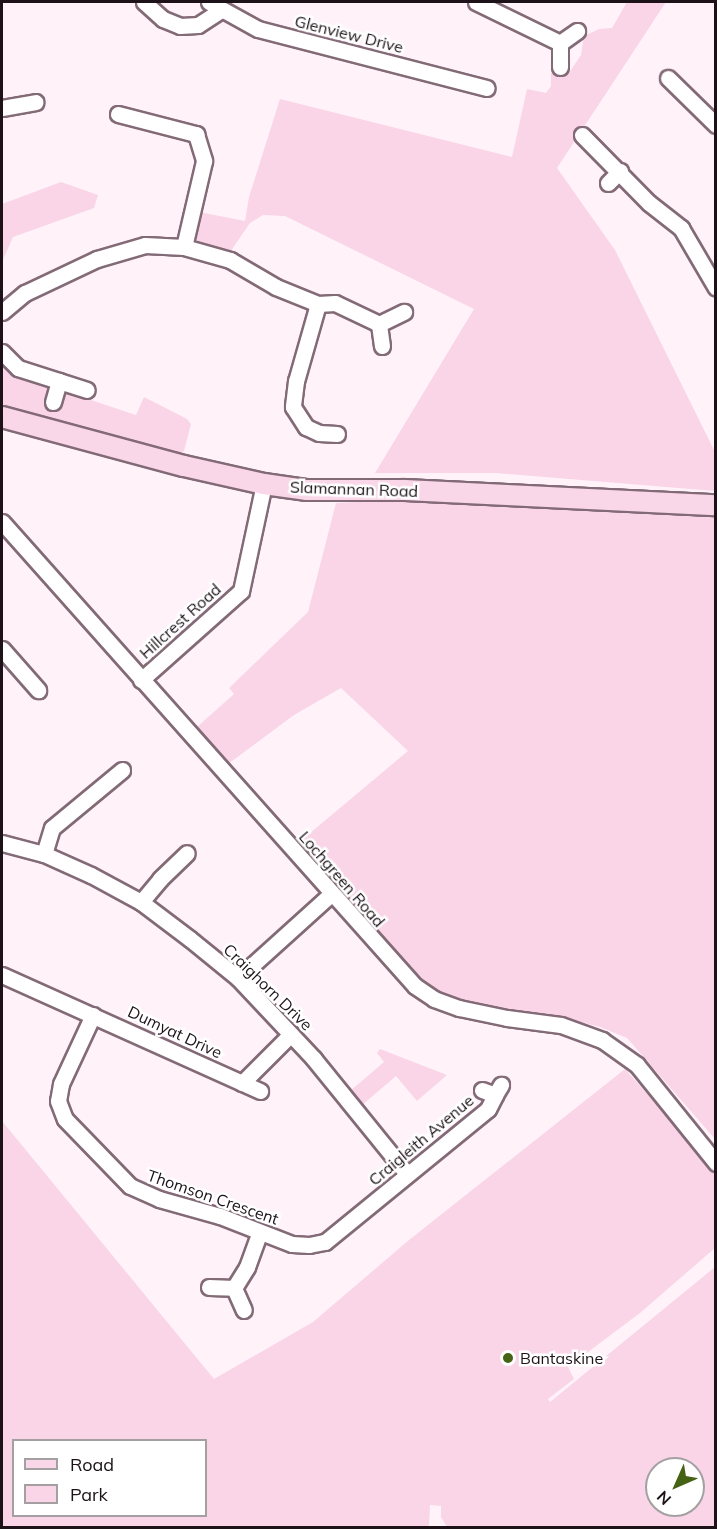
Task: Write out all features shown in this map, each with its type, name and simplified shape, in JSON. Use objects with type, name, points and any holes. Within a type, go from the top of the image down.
[{"type":"main road","name":"Slamannan Road","points":[[2,417],[184,466],[264,484],[306,490],[405,490],[716,506]]},
{"type":"street","points":[[144,2],[163,19],[180,26],[198,25],[215,6]]},
{"type":"street","points":[[476,2],[560,43]]},
{"type":"street","name":"Glenview Drive","points":[[215,6],[258,29],[486,88]]},
{"type":"street","points":[[560,43],[578,31]]},
{"type":"street","points":[[560,43],[560,67]]},
{"type":"street","points":[[668,78],[716,125]]},
{"type":"street","points":[[2,108],[35,102]]},
{"type":"street","points":[[117,114],[196,134],[204,161],[184,247]]},
{"type":"street","points":[[582,135],[620,171],[649,203],[681,228],[716,288]]},
{"type":"street","points":[[608,183],[620,171]]},
{"type":"street","points":[[2,312],[25,293],[97,259],[145,245],[184,247],[230,260],[276,287],[318,304],[336,303],[379,324]]},
{"type":"street","points":[[318,304],[296,381],[293,407],[306,427],[319,433],[337,434]]},
{"type":"street","points":[[379,324],[404,312]]},
{"type":"street","points":[[379,324],[382,346]]},
{"type":"street","points":[[2,352],[18,368],[87,390]]},
{"type":"street","points":[[52,402],[59,381]]},
{"type":"street","name":"Hillcrest Road","points":[[141,680],[241,591],[264,484]]},
{"type":"street","name":"Lochgreen Road","points":[[2,524],[415,986],[434,999],[459,1008],[507,1018],[561,1025],[602,1040],[638,1065],[716,1163]]},
{"type":"street","points":[[2,649],[38,690]]},
{"type":"street","points":[[44,854],[51,828],[122,770]]},
{"type":"street","name":"Craighorn Drive","points":[[2,843],[44,854],[91,874],[141,902],[238,978],[291,1034],[407,1174]]},
{"type":"street","points":[[141,902],[160,879],[187,853]]},
{"type":"street","points":[[238,978],[331,894]]},
{"type":"street","name":"Dumyat Drive","points":[[2,975],[260,1091]]},
{"type":"street","name":"Thomson Crescent","points":[[93,1015],[61,1084],[58,1101],[66,1119],[130,1186],[159,1199],[220,1216],[292,1244],[309,1245],[325,1242],[366,1209]]},
{"type":"street","points":[[242,1083],[291,1034]]},
{"type":"street","name":"Craigleith Avenue","points":[[366,1209],[488,1109],[493,1090]]},
{"type":"street","points":[[234,1288],[247,1267],[260,1232]]},
{"type":"street","points":[[209,1287],[234,1288]]},
{"type":"street","points":[[234,1288],[244,1310]]},
{"type":"green space","points":[[627,2],[666,2],[557,168],[615,250],[715,452],[715,491],[495,473],[375,473],[474,309],[285,216],[263,215],[250,223],[230,252],[198,242],[194,234],[199,212],[245,221],[249,197],[280,99],[512,157],[527,89],[546,93],[551,86],[551,73],[569,73],[581,55],[584,36],[599,29],[612,28]]},
{"type":"green space","points":[[61,182],[98,195],[94,208],[13,237],[2,262],[2,204]]},
{"type":"green space","points":[[2,362],[64,391],[136,415],[144,397],[187,419],[191,424],[184,451],[173,456],[2,407]]},
{"type":"green space","points":[[414,499],[715,517],[715,1139],[627,1038],[600,1027],[550,1014],[461,1004],[433,992],[418,982],[297,844],[408,751],[341,688],[294,715],[228,764],[197,727],[234,694],[229,688],[308,612],[336,503]]},
{"type":"green space","points":[[380,1049],[447,1075],[417,1101],[396,1076],[361,1106],[349,1092],[384,1062],[377,1053]]},
{"type":"green space","points":[[625,1069],[715,1170],[715,1248],[640,1313],[568,1367],[574,1379],[548,1399],[550,1402],[715,1267],[715,1527],[447,1527],[441,1517],[441,1506],[430,1505],[429,1527],[2,1527],[2,1121],[214,1379],[313,1322],[409,1240]]},
{"type":"place","name":"Bantaskine","points":[[508,1358]]}]
